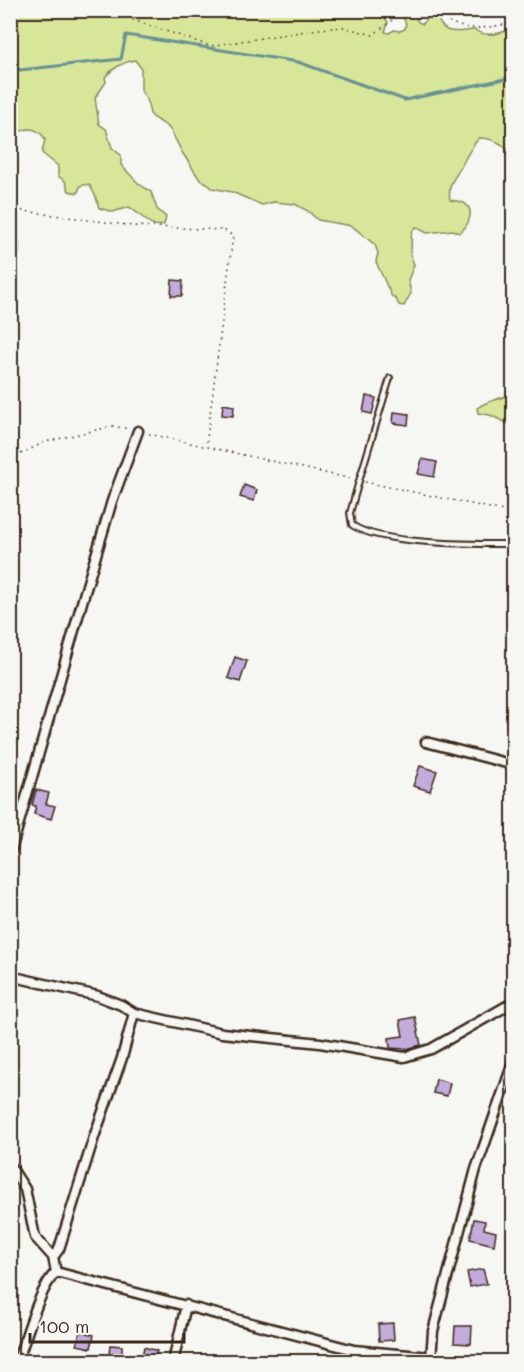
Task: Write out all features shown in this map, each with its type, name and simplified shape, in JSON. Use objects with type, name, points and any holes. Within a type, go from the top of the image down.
[{"type":"street","points":[[10,854],[14,821],[112,501],[138,431]]},
{"type":"street","points":[[426,742],[513,765]]},
{"type":"street","points":[[10,976],[98,996],[134,1013],[222,1033],[320,1043],[404,1058],[431,1048],[513,1002]]},
{"type":"street","points":[[54,1257],[59,1249],[94,1137],[122,1058],[134,1013]]},
{"type":"street","points":[[56,1272],[354,1350],[431,1359],[433,1331],[476,1168],[513,1060]]},
{"type":"street","points":[[10,1166],[25,1189],[35,1237],[54,1257],[56,1272]]},
{"type":"street","points":[[17,1362],[38,1304],[50,1277],[56,1272]]},
{"type":"street","points":[[173,1362],[186,1305]]},
{"type":"lane","points":[[390,378],[350,513],[352,525],[361,531],[377,535],[451,543],[513,544]]},
{"type":"path","points":[[104,10],[210,46],[342,27],[373,35],[405,10]]},
{"type":"path","points":[[435,10],[447,22],[472,30],[513,22]]},
{"type":"path","points":[[10,209],[133,226],[225,230],[233,236],[206,447]]},
{"type":"path","points":[[10,459],[45,442],[113,426],[513,513]]},
{"type":"green space","points":[[413,10],[418,22],[423,24],[428,16],[436,14],[443,27],[451,31],[475,30],[489,34],[513,28],[514,157],[495,141],[479,138],[474,144],[453,180],[449,194],[450,200],[463,202],[468,206],[470,214],[468,223],[459,233],[453,230],[427,233],[416,227],[413,230],[410,253],[414,265],[408,280],[411,293],[404,306],[399,305],[392,297],[376,262],[378,253],[375,245],[352,226],[318,220],[295,204],[274,202],[262,205],[232,192],[212,188],[200,180],[171,131],[150,114],[147,100],[141,90],[141,68],[135,60],[118,66],[105,77],[106,82],[95,98],[99,124],[106,129],[112,148],[121,155],[121,165],[139,184],[151,192],[157,209],[166,217],[164,225],[150,223],[129,207],[113,212],[99,208],[89,184],[80,186],[78,193],[69,191],[65,181],[58,176],[58,166],[42,153],[45,139],[41,134],[29,129],[11,135],[11,11],[381,11],[388,22],[385,32],[389,33],[405,29],[403,11]]},
{"type":"green space","points":[[513,393],[513,426],[490,415],[478,413],[477,408],[481,405]]},
{"type":"building","points":[[10,228],[18,228],[19,252],[10,252]]},
{"type":"building","points":[[172,280],[183,281],[182,296],[171,296]]},
{"type":"building","points":[[366,396],[376,398],[372,414],[363,412]]},
{"type":"building","points":[[223,404],[234,406],[233,416],[222,415]]},
{"type":"building","points":[[394,412],[409,414],[408,425],[393,423]]},
{"type":"building","points":[[422,459],[437,462],[434,477],[418,474]]},
{"type":"building","points":[[244,485],[257,490],[254,501],[240,497]]},
{"type":"building","points":[[235,657],[247,661],[240,682],[228,678]]},
{"type":"building","points":[[420,766],[437,771],[430,791],[413,786]]},
{"type":"building","points":[[36,790],[49,793],[46,804],[55,806],[51,819],[34,814],[36,806],[32,805]]},
{"type":"building","points":[[415,1017],[421,1045],[406,1049],[390,1048],[389,1038],[403,1036],[400,1020]]},
{"type":"building","points":[[436,1079],[450,1083],[447,1096],[433,1093]]},
{"type":"building","points":[[474,1219],[485,1221],[484,1229],[496,1232],[494,1245],[470,1239]]},
{"type":"building","points":[[483,1269],[487,1284],[470,1287],[467,1272]]},
{"type":"building","points":[[393,1323],[394,1340],[379,1341],[378,1324]]},
{"type":"building","points":[[455,1326],[472,1326],[471,1344],[454,1343]]},
{"type":"building","points":[[80,1331],[94,1335],[91,1348],[77,1345]]},
{"type":"building","points":[[110,1345],[122,1346],[122,1356],[109,1355]]},
{"type":"building","points":[[144,1347],[157,1351],[154,1362],[141,1360]]},
{"type":"waterway","points":[[10,66],[20,70],[121,59],[126,35],[298,62],[405,100],[514,77]]}]
